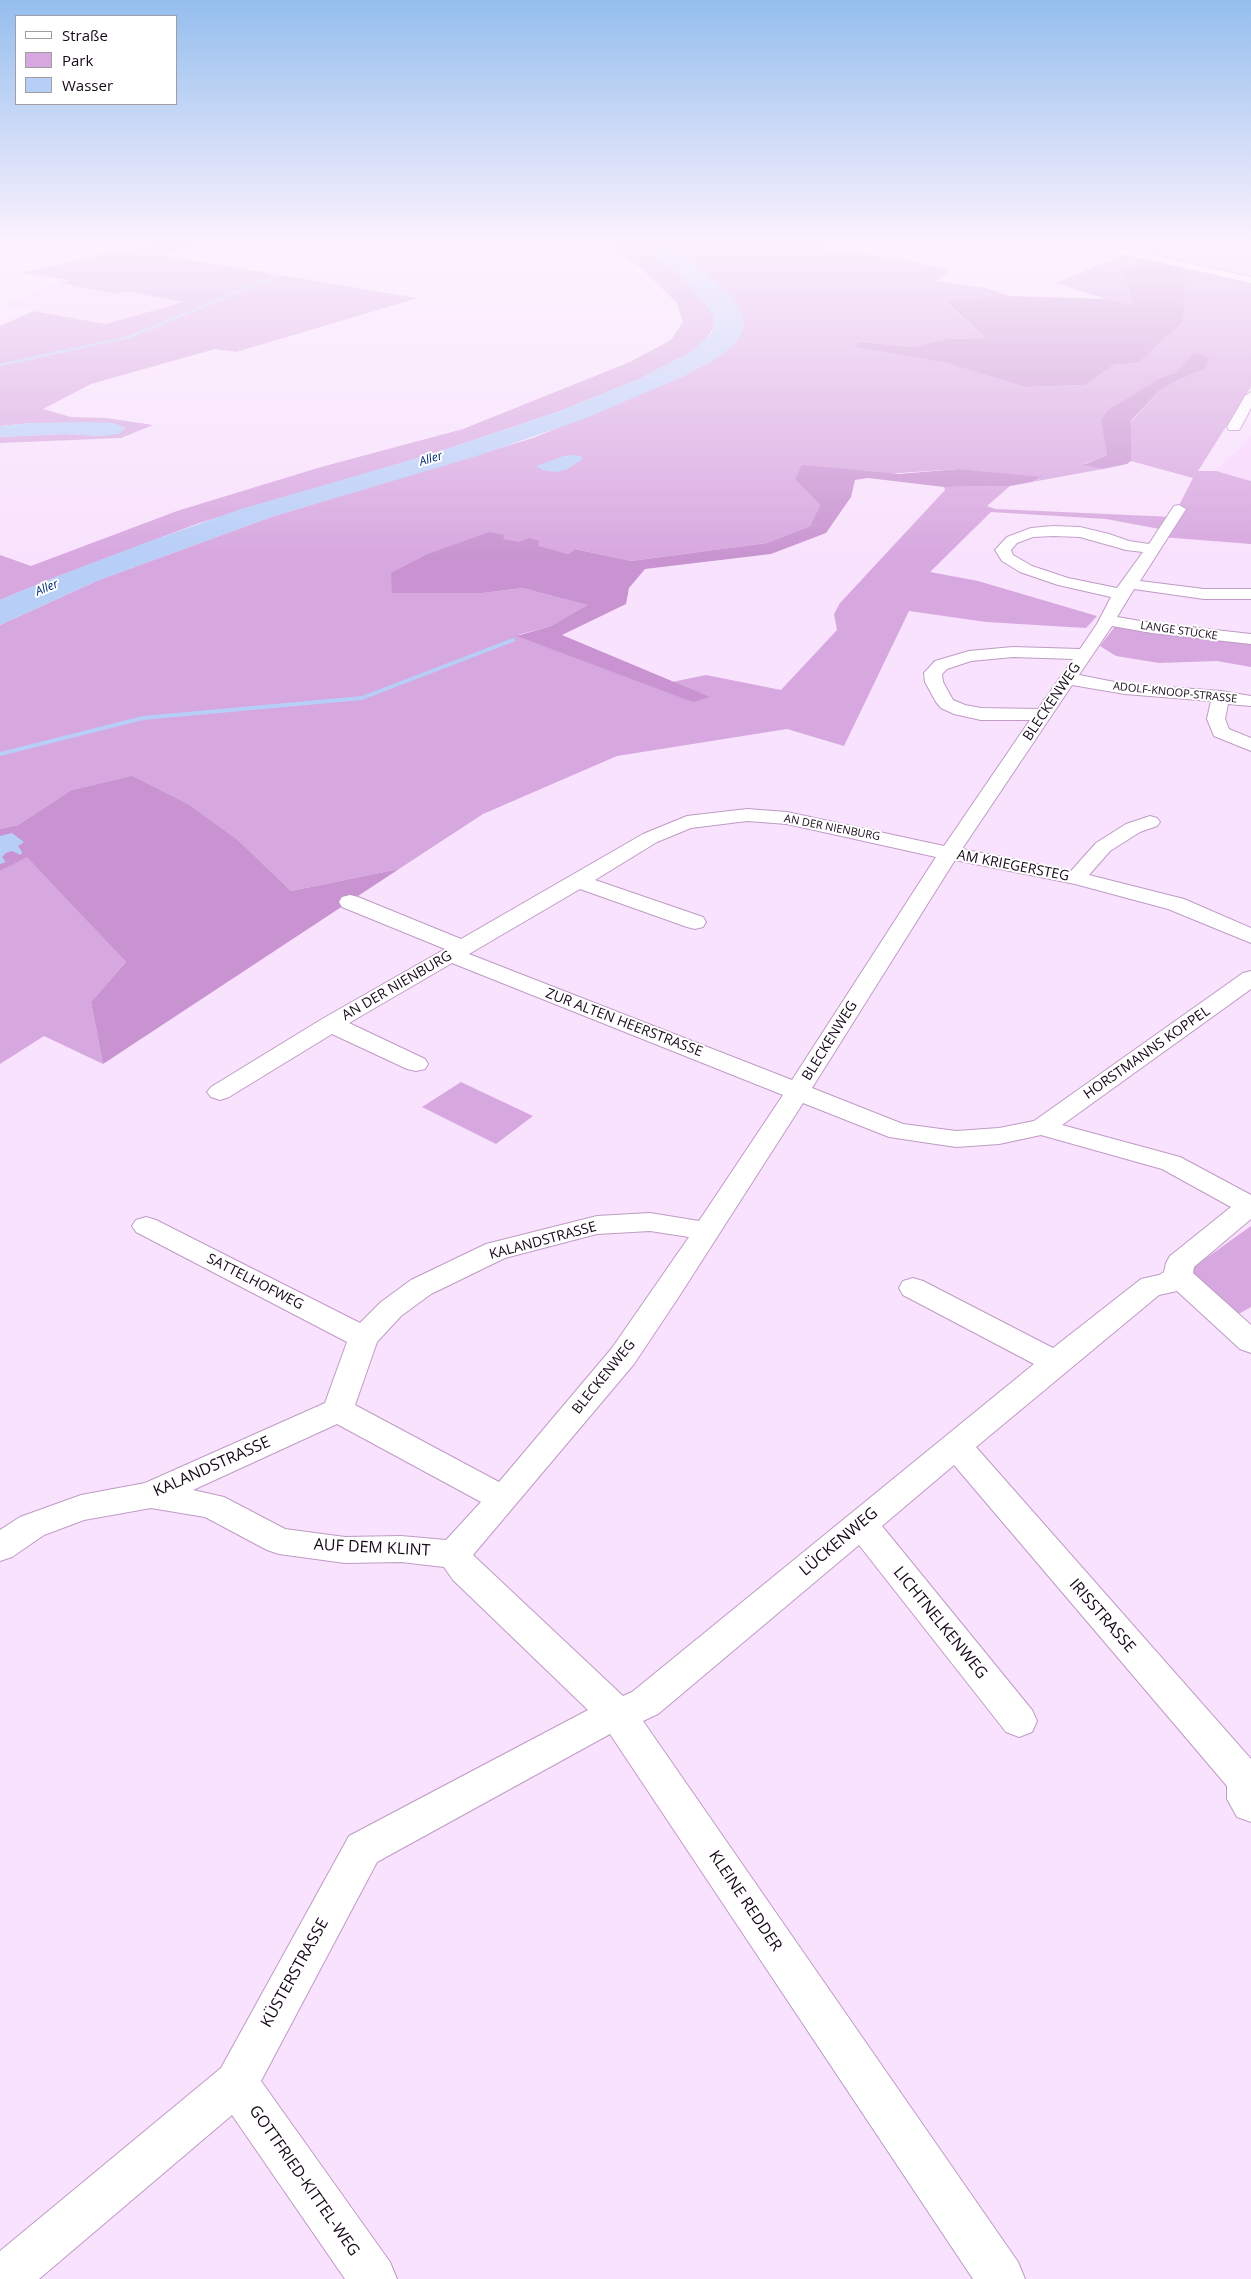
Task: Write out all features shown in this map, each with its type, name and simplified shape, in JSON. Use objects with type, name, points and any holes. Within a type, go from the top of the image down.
[{"type":"street","points":[[1240,425],[1251,396]]},
{"type":"street","name":"BLECKENWEG","points":[[454,1554],[503,1499],[623,1356],[798,1092],[949,853],[1069,679],[1125,589],[1179,508]]},
{"type":"street","points":[[1152,549],[1126,545],[1104,537],[1080,532],[1053,531],[1031,533],[1012,540],[1003,550],[1007,558],[1026,569],[1064,582],[1125,589],[1204,594],[1248,588]]},
{"type":"street","name":"LANGE STÜCKE","points":[[1107,620],[1152,628],[1251,640]]},
{"type":"street","points":[[1044,715],[981,714],[960,710],[947,704],[942,698],[934,682],[933,673],[940,665],[969,656],[1013,652],[1084,654]]},
{"type":"street","name":"ADOLF-KNOOP-STRASSE","points":[[1069,679],[1125,689],[1221,696],[1251,701]]},
{"type":"street","points":[[1221,696],[1216,719],[1221,732],[1251,745]]},
{"type":"street","name":"AN DER NIENBURG","points":[[220,1092],[332,1024],[650,838],[687,822],[747,815],[805,821],[949,853]]},
{"type":"street","name":"AM KRIEGERSTEG","points":[[1076,878],[1086,864],[1103,847],[1133,828],[1150,822]]},
{"type":"street","name":"AM KRIEGERSTEG","points":[[949,853],[1076,878],[1176,904],[1251,936]]},
{"type":"street","points":[[578,881],[695,922]]},
{"type":"street","name":"AN DER NIENBURG","points":[[350,902],[457,951]]},
{"type":"street","name":"ZUR ALTEN HEERSTRASSE","points":[[457,951],[798,1092]]},
{"type":"street","name":"HORSTMANNS KOPPEL","points":[[798,1092],[898,1131],[956,1139],[999,1136],[1042,1127],[1251,978]]},
{"type":"street","name":"AN DER NIENBURG","points":[[332,1024],[416,1064]]},
{"type":"street","name":"HORSTMANNS KOPPEL","points":[[1042,1127],[1171,1163],[1250,1206]]},
{"type":"street","points":[[1250,1206],[1180,1263],[1178,1276],[1251,1342]]},
{"type":"street","name":"KALANDSTRASSE","points":[[0,1548],[32,1526],[82,1508],[151,1495],[338,1410],[364,1338],[391,1309],[421,1287],[496,1251],[597,1226],[650,1222],[706,1231]]},
{"type":"street","name":"SATTELHOFWEG","points":[[146,1226],[364,1338]]},
{"type":"street","name":"LÜCKENWEG","points":[[618,1715],[645,1703],[1055,1362],[1151,1286],[1167,1284],[1178,1276]]},
{"type":"street","points":[[913,1288],[1055,1362]]},
{"type":"street","points":[[338,1410],[503,1499]]},
{"type":"street","name":"IRISSTRASSE","points":[[956,1446],[1249,1788]]},
{"type":"street","name":"AUF DEM KLINT","points":[[151,1495],[212,1506],[279,1541],[345,1550],[401,1548],[454,1554]]},
{"type":"street","name":"LICHTNELKENWEG","points":[[861,1524],[1019,1721]]},
{"type":"street","name":"KLEINE REDDER","points":[[454,1554],[465,1570],[618,1715],[1001,2279]]},
{"type":"street","name":"KÜSTERSTRASSE","points":[[3,2279],[236,2083],[363,1850],[590,1726],[618,1715]]},
{"type":"street","name":"GOTTFRIED-KITTEL-WEG","points":[[236,2083],[373,2279]]},
{"type":"shaded area","points":[[862,348],[1154,348],[1138,363],[1114,365],[1085,385],[1025,387],[946,363]]},
{"type":"shaded area","points":[[1194,353],[1209,358],[1205,369],[1176,381],[1159,391],[1131,421],[1131,461],[1127,464],[1103,469],[1083,465],[1107,455],[1101,420],[1108,410],[1162,377],[1176,372]]},
{"type":"shaded area","points":[[1251,436],[1251,481],[1216,471]]},
{"type":"shaded area","points":[[802,465],[899,474],[959,469],[1042,477],[1032,482],[1010,486],[944,487],[868,478],[855,480],[851,497],[826,533],[771,554],[645,569],[629,588],[626,604],[562,635],[710,697],[693,702],[517,636],[551,626],[588,605],[522,588],[483,593],[392,593],[391,573],[428,554],[489,532],[505,535],[503,539],[519,542],[529,538],[539,541],[538,546],[568,554],[575,549],[631,561],[767,543],[810,526],[820,505],[795,480]]},
{"type":"shaded area","points":[[132,776],[191,806],[238,840],[291,891],[399,869],[103,1064],[91,1002],[126,962],[27,857],[0,871],[0,829],[18,825],[70,791]]},
{"type":"green space","points":[[0,348],[248,348],[236,352],[215,349],[91,384],[43,409],[71,417],[107,418],[153,425],[121,438],[0,443],[0,437],[64,434],[102,436],[113,423],[31,423],[0,426]]},
{"type":"green space","points":[[655,348],[695,348],[641,378],[560,411],[435,453],[199,523],[0,600],[0,555],[31,566],[177,511],[321,467],[463,429],[630,362]]},
{"type":"green space","points":[[730,348],[863,348],[946,363],[1025,387],[1085,385],[1114,365],[1139,363],[1146,348],[1251,348],[1251,387],[1198,471],[1216,471],[1251,481],[1251,544],[1161,537],[1165,530],[1106,519],[991,512],[930,572],[978,581],[1097,616],[1086,628],[986,622],[909,611],[844,746],[787,729],[617,756],[483,814],[399,869],[291,891],[238,840],[191,806],[70,791],[18,825],[0,829],[0,625],[99,580],[271,517],[533,438],[682,377],[715,359]],"holes":[[[1194,354],[1205,369],[1176,381],[1159,391],[1131,422],[1131,461],[1193,478],[1173,517],[995,509],[987,506],[1010,486],[944,487],[945,490],[840,603],[834,614],[837,630],[781,690],[706,675],[672,682],[709,697],[518,635],[551,626],[589,605],[522,588],[483,593],[392,593],[505,535],[502,539],[568,554],[575,549],[631,561],[767,543],[810,526],[820,505],[795,480],[959,469],[1041,478],[1032,482],[1103,469],[1084,464],[1107,455],[1102,420],[1162,377],[1176,372]]]},
{"type":"green space","points":[[1117,624],[1251,640],[1251,667],[1217,661],[1159,663],[1116,656],[1100,646]]},
{"type":"green space","points":[[27,856],[126,962],[91,1002],[103,1064],[44,1036],[0,1064],[0,871]]},
{"type":"green space","points":[[461,1082],[533,1116],[496,1144],[422,1107]]},
{"type":"green space","points":[[1251,1226],[1251,1307],[1235,1316],[1188,1271]]},
{"type":"water","name":"Aller","points":[[694,348],[730,348],[715,359],[682,377],[586,418],[477,456],[271,517],[99,580],[0,625],[0,600],[48,580],[241,509],[435,453],[560,411],[641,378]]},
{"type":"water","points":[[31,423],[113,423],[126,428],[119,434],[102,436],[64,434],[0,437],[0,426]]},
{"type":"water","points":[[564,456],[581,456],[583,459],[566,470],[555,472],[542,470],[536,466]]},
{"type":"water","points":[[12,833],[24,842],[18,846],[22,852],[21,855],[12,851],[6,853],[2,857],[6,862],[0,864],[0,836]]},
{"type":"waterway","points":[[0,365],[77,348]]},
{"type":"waterway","points":[[0,754],[143,718],[362,698],[513,640]]}]
